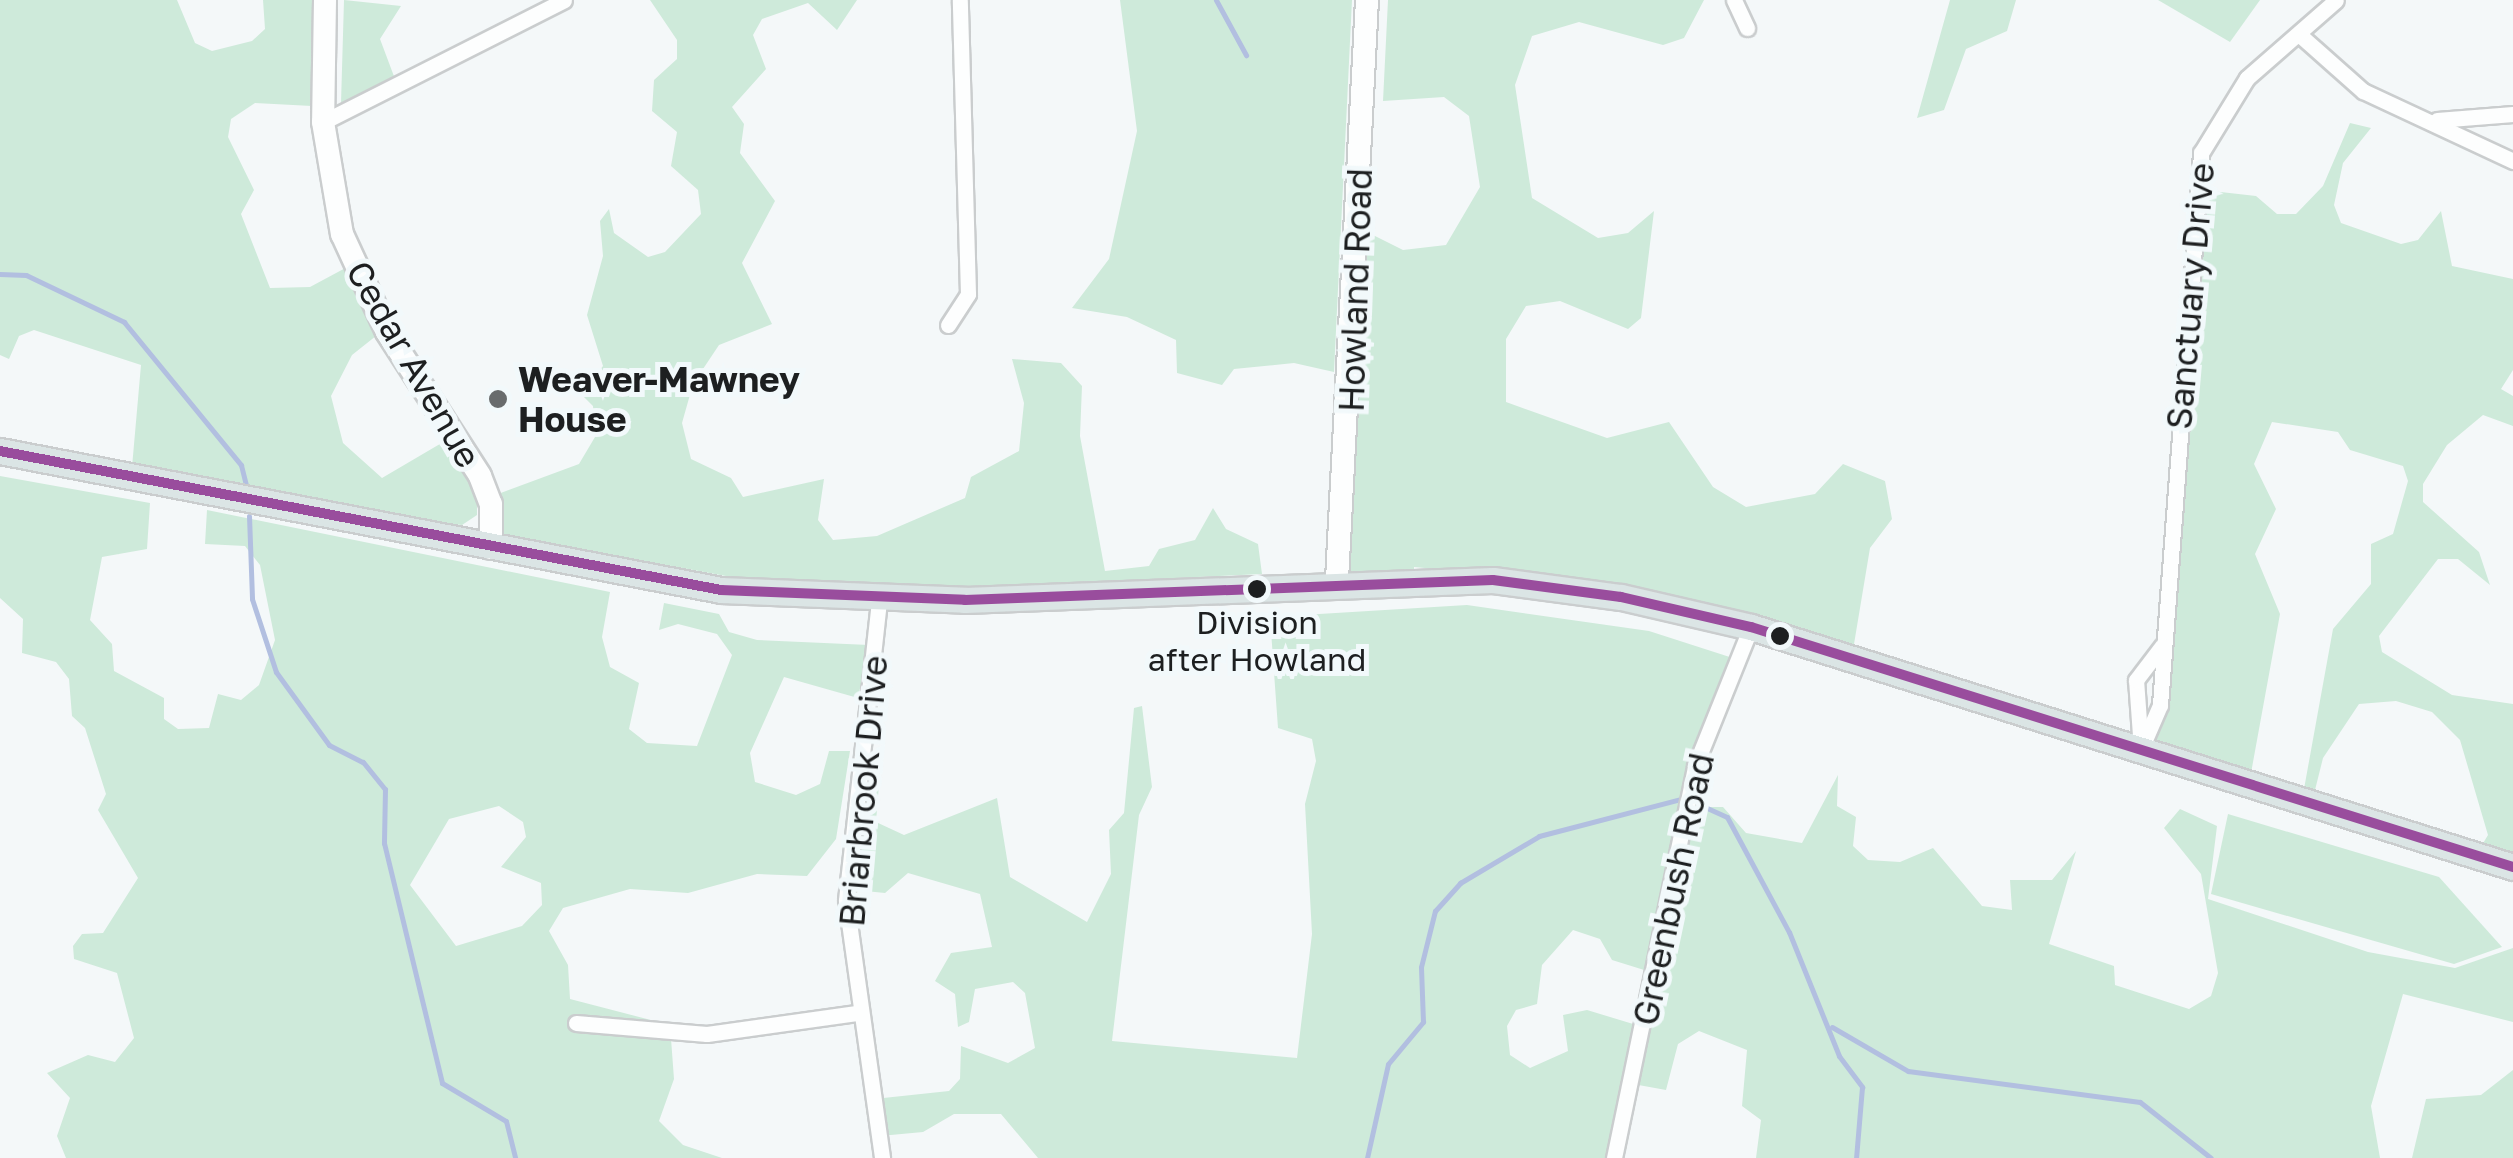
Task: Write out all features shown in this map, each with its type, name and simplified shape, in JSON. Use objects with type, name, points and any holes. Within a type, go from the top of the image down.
[{"type":"main road","points":[[0,451],[721,590],[879,602],[1337,580],[1493,580],[1752,627],[2513,867]]},
{"type":"street","name":"Cedar Avenue","points":[[325,0],[323,122],[352,262],[492,504],[491,548]]},
{"type":"street","points":[[323,122],[564,0]]},
{"type":"street","points":[[948,325],[968,294],[960,0]]},
{"type":"street","name":"Howland Road","points":[[1337,580],[1367,0]]},
{"type":"street","points":[[1734,0],[1748,28]]},
{"type":"street","name":"Sanctuary Drive","points":[[2141,749],[2156,730],[2201,153],[2246,78],[2301,36],[2336,0]]},
{"type":"street","points":[[2301,36],[2363,91],[2513,160]]},
{"type":"street","points":[[2433,120],[2513,114]]},
{"type":"street","name":"Briarbrook Drive","points":[[879,602],[846,901],[857,1013],[882,1158]]},
{"type":"street","name":"Greenbush Road","points":[[1614,1158],[1690,786],[1752,627]]},
{"type":"street","name":"Sanctuary Drive","points":[[2141,749],[2136,680],[2162,646]]},
{"type":"street","points":[[576,1024],[707,1034],[857,1013]]},
{"type":"green space","points":[[0,0],[177,0],[195,43],[212,51],[252,41],[265,29],[263,0],[312,0],[312,106],[255,103],[231,119],[228,137],[254,190],[241,214],[270,288],[310,287],[351,265],[386,328],[352,355],[331,396],[343,443],[382,478],[445,441],[477,498],[477,515],[462,525],[402,519],[132,467],[141,365],[34,330],[19,336],[9,359],[0,355]]},
{"type":"green space","points":[[344,0],[401,6],[380,39],[395,79],[341,103]]},
{"type":"green space","points":[[650,0],[857,0],[837,30],[808,3],[762,19],[753,35],[766,69],[732,107],[744,124],[740,153],[775,201],[742,263],[772,324],[719,345],[693,384],[682,423],[691,459],[731,478],[743,497],[824,479],[818,520],[833,540],[877,536],[965,498],[971,477],[1019,451],[1024,403],[1012,359],[1061,363],[1082,386],[1080,436],[1105,571],[1149,566],[1159,549],[1195,540],[1213,508],[1226,529],[1258,544],[1262,574],[962,588],[764,583],[503,535],[498,494],[579,464],[595,437],[593,406],[581,394],[603,366],[587,315],[603,256],[600,221],[609,209],[614,233],[648,257],[665,252],[701,214],[698,190],[671,166],[677,132],[652,111],[654,80],[677,59],[677,40]]},
{"type":"green space","points":[[1120,0],[1352,0],[1334,372],[1294,363],[1234,369],[1222,385],[1177,373],[1176,340],[1127,317],[1072,308],[1109,259],[1137,131]]},
{"type":"green space","points":[[1388,0],[1704,0],[1684,38],[1663,45],[1579,22],[1532,36],[1515,85],[1532,198],[1598,238],[1628,233],[1654,211],[1641,318],[1628,329],[1560,301],[1526,306],[1506,339],[1506,402],[1607,438],[1669,422],[1713,487],[1746,507],[1815,494],[1843,464],[1885,481],[1892,519],[1870,548],[1853,650],[1716,606],[1610,585],[1414,567],[1414,579],[1347,582],[1361,229],[1403,250],[1446,245],[1480,187],[1469,116],[1444,97],[1383,101]]},
{"type":"green space","points":[[1950,0],[2016,0],[2007,31],[1966,49],[1944,110],[1917,118]]},
{"type":"green space","points":[[2158,0],[2260,0],[2230,42]]},
{"type":"green space","points":[[2350,123],[2371,128],[2343,163],[2334,205],[2341,223],[2401,244],[2418,240],[2441,211],[2452,266],[2513,279],[2513,370],[2501,389],[2513,396],[2513,426],[2483,415],[2447,445],[2423,484],[2423,502],[2479,552],[2490,585],[2458,559],[2438,559],[2379,636],[2382,652],[2452,695],[2513,704],[2513,860],[2479,850],[2488,835],[2460,740],[2432,712],[2396,701],[2359,704],[2323,758],[2312,802],[2302,800],[2333,629],[2371,584],[2371,544],[2393,534],[2408,481],[2403,466],[2350,450],[2338,432],[2272,422],[2254,464],[2276,509],[2255,554],[2280,614],[2249,784],[2151,753],[2203,190],[2256,196],[2277,214],[2296,214],[2323,186]]},
{"type":"green space","points":[[0,476],[150,503],[147,549],[102,557],[90,620],[112,644],[114,671],[164,698],[164,719],[178,729],[209,728],[218,694],[241,700],[259,685],[275,640],[260,565],[245,546],[205,544],[207,510],[610,592],[602,637],[610,667],[639,683],[629,729],[647,743],[697,746],[732,655],[717,634],[678,624],[659,630],[664,603],[719,614],[729,632],[757,640],[869,645],[858,698],[784,677],[750,753],[755,782],[796,795],[820,784],[829,751],[850,751],[836,839],[807,876],[757,874],[688,893],[630,889],[563,908],[549,931],[568,965],[570,999],[670,1025],[674,1079],[659,1121],[683,1145],[722,1158],[66,1158],[57,1136],[70,1098],[47,1073],[88,1055],[115,1062],[134,1038],[117,973],[74,959],[73,946],[82,934],[103,933],[138,878],[98,810],[106,794],[85,728],[72,716],[69,679],[56,662],[22,653],[23,619],[0,598]],"holes":[[[499,806],[523,822],[526,837],[501,867],[541,883],[542,905],[522,926],[456,946],[410,885],[449,819]]]},
{"type":"green space","points":[[1467,605],[1649,631],[1739,660],[1688,807],[1723,807],[1746,833],[1802,843],[1838,775],[1837,806],[1856,817],[1853,846],[1868,860],[1900,862],[1933,848],[1982,906],[2012,910],[2010,880],[2052,880],[2076,851],[2049,944],[2114,966],[2115,985],[2189,1009],[2211,996],[2218,973],[2201,874],[2164,828],[2180,809],[2217,826],[2208,899],[2368,952],[2455,968],[2513,948],[2513,1022],[2403,994],[2371,1106],[2380,1158],[1756,1158],[1761,1120],[1742,1106],[1747,1050],[1699,1031],[1678,1044],[1666,1090],[1633,1084],[1618,1158],[1038,1158],[1001,1114],[954,1114],[923,1132],[880,1136],[874,1099],[949,1091],[960,1079],[961,1046],[1008,1063],[1035,1048],[1025,993],[1013,982],[975,989],[969,1022],[958,1027],[955,994],[935,981],[951,953],[992,947],[980,894],[908,873],[885,893],[865,891],[861,847],[872,765],[880,771],[876,822],[904,835],[997,798],[1010,877],[1087,922],[1111,874],[1109,830],[1124,813],[1134,708],[1142,706],[1152,787],[1139,815],[1112,1041],[1297,1058],[1312,934],[1305,804],[1316,761],[1312,739],[1278,728],[1270,617]],"holes":[[[1573,930],[1600,939],[1612,960],[1657,974],[1643,1027],[1587,1010],[1563,1015],[1568,1051],[1530,1068],[1510,1055],[1507,1026],[1516,1010],[1537,1004],[1542,965]]]},
{"type":"green space","points":[[2228,814],[2439,877],[2502,947],[2454,964],[2211,894]]},
{"type":"green space","points":[[2513,1070],[2513,1158],[2412,1158],[2426,1099],[2481,1095]]},
{"type":"waterway","points":[[1216,0],[1246,55]]},
{"type":"waterway","points":[[0,274],[26,275],[124,322],[241,465],[246,485]]},
{"type":"waterway","points":[[249,516],[252,599],[276,672],[329,745],[363,762],[385,789],[384,843],[442,1083],[506,1121],[515,1158]]},
{"type":"waterway","points":[[1367,1158],[1388,1064],[1423,1022],[1421,967],[1435,911],[1460,883],[1539,836],[1685,798],[1727,817],[1789,932],[1839,1056],[1862,1087],[1856,1158]]},
{"type":"waterway","points":[[1832,1027],[1908,1071],[2140,1102],[2211,1158]]},
{"type":"transit line","points":[[0,451],[721,590],[965,600],[1493,580],[1621,597],[1751,627],[2513,867]]},
{"type":"place","name":"Weaver-Mawney House","points":[[498,399]]},
{"type":"place","name":"Division after Howland","points":[[1257,589]]}]
